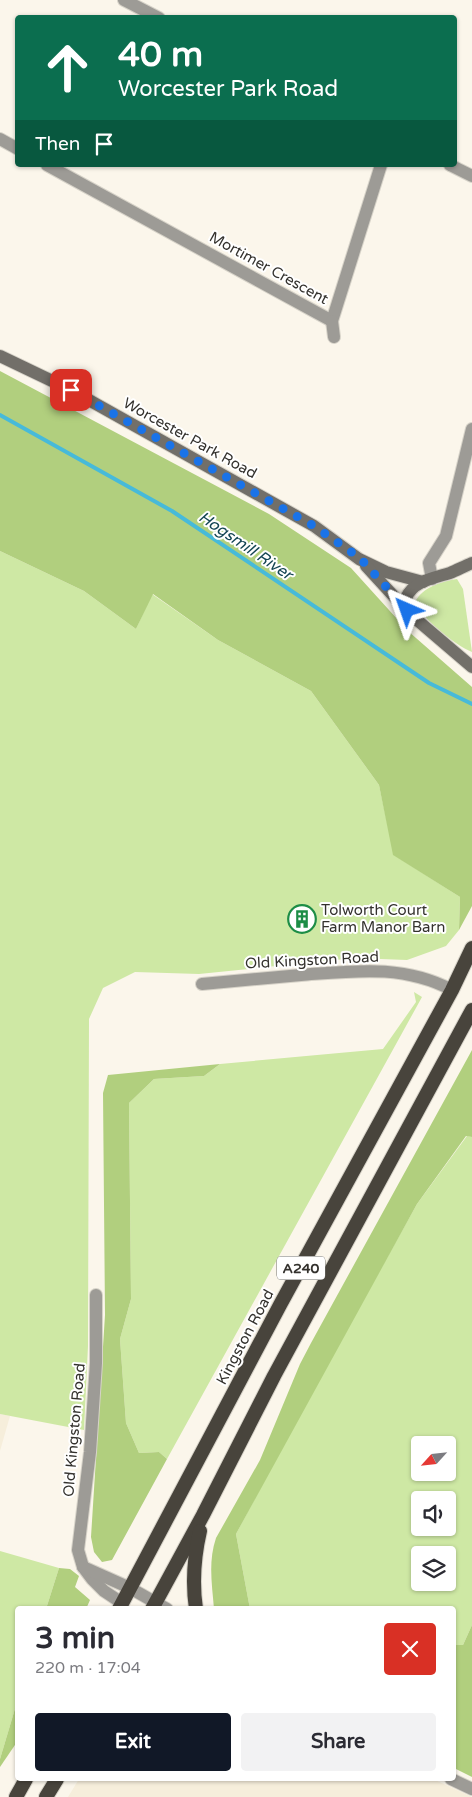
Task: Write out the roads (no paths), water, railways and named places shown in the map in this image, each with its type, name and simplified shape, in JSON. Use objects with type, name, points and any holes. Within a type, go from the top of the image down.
[{"type":"highway","name":"Kingston Road","points":[[124,1606],[130,1588],[452,990],[472,948]]},
{"type":"highway","name":"A240","points":[[159,1606],[203,1515],[278,1368],[472,1010]]},
{"type":"highway","points":[[196,1606],[193,1576],[195,1552],[203,1515]]},
{"type":"highway","points":[[16,1797],[25,1781]]},
{"type":"highway","points":[[46,1797],[56,1781]]},
{"type":"main road","name":"Worcester Park Road","points":[[0,356],[80,395],[314,526],[360,558]]},
{"type":"main road","points":[[360,558],[386,572],[427,580]]},
{"type":"main road","points":[[360,558],[407,610],[469,662]]},
{"type":"main road","points":[[407,610],[406,598],[414,587],[472,563]]},
{"type":"street","points":[[124,0],[152,15]]},
{"type":"street","points":[[0,139],[15,147]]},
{"type":"street","name":"Mortimer Crescent","points":[[51,167],[332,321],[380,167]]},
{"type":"street","points":[[454,167],[472,176]]},
{"type":"street","points":[[332,321],[334,337]]},
{"type":"street","points":[[427,580],[429,563],[443,544],[446,536],[472,429]]},
{"type":"street","name":"Old Kingston Road","points":[[202,984],[375,970],[406,974],[438,983],[452,990]]},
{"type":"street","name":"Old Kingston Road","points":[[83,1567],[78,1550],[90,1452],[96,1363],[96,1295]]},
{"type":"street","points":[[83,1567],[105,1575],[130,1588],[157,1606]]},
{"type":"street","points":[[83,1567],[92,1579],[123,1606]]},
{"type":"street","points":[[455,1781],[472,1789]]},
{"type":"waterway","name":"Hogsmill River","points":[[0,415],[172,511],[429,683],[472,704]]},
{"type":"place","name":"Tolworth Court Farm Manor Barn","points":[[302,919]]}]
